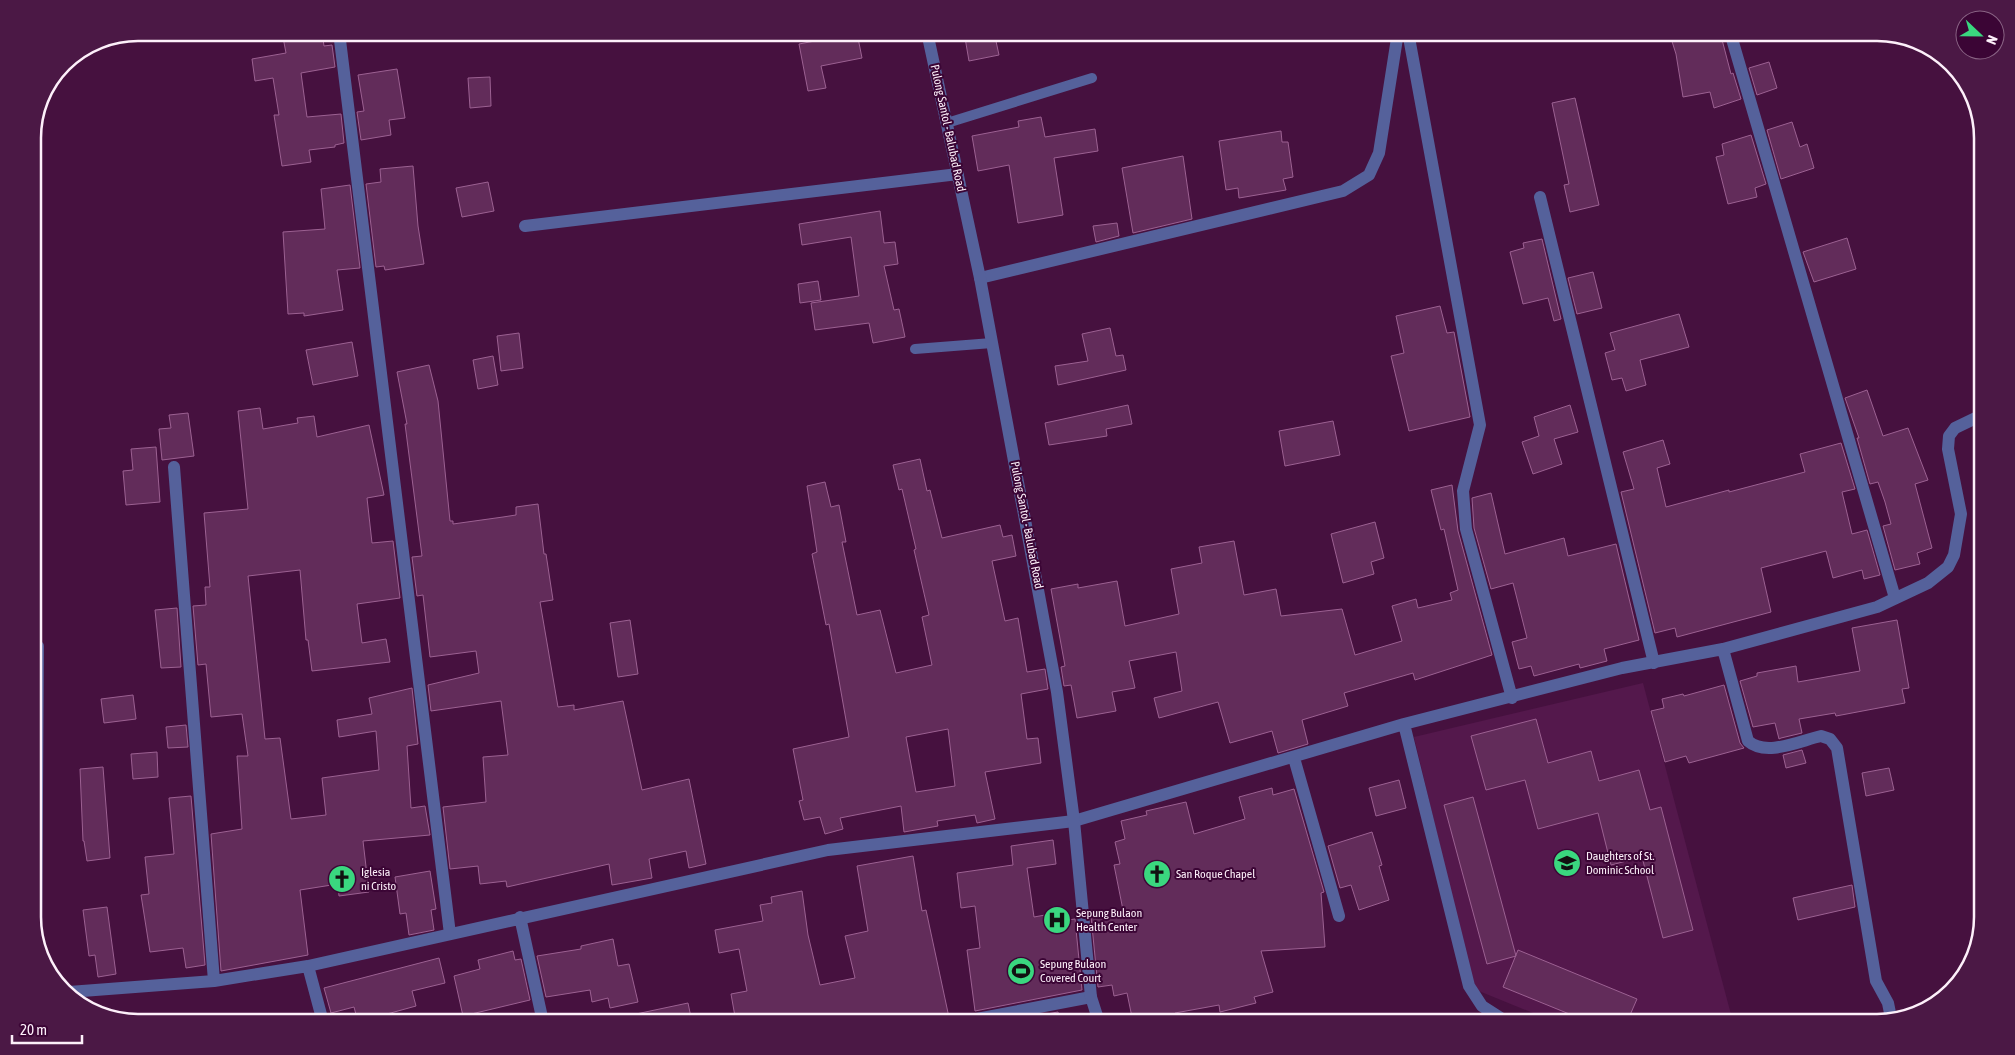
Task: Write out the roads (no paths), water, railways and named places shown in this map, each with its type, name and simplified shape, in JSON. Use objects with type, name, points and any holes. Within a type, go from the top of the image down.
[{"type":"street","points":[[341,41],[450,934]]},
{"type":"street","name":"Pulong Santol - Balubad Road","points":[[929,41],[980,278],[1057,692],[1074,821],[1091,997],[1096,1014]]},
{"type":"street","points":[[980,278],[1344,191],[1369,175],[1379,153],[1397,41]]},
{"type":"street","points":[[1410,41],[1480,425],[1463,491],[1466,529],[1512,698]]},
{"type":"street","points":[[1733,41],[1894,598]]},
{"type":"street","points":[[525,226],[958,174]]},
{"type":"street","points":[[1540,197],[1654,663]]},
{"type":"street","points":[[76,991],[214,981],[308,966],[520,917],[726,874],[828,850],[1074,821],[1294,758],[1404,724],[1512,698],[1622,668],[1723,649],[1877,607],[1928,583],[1948,567],[1954,555],[1961,514],[1948,449],[1949,436],[1955,428],[1974,419]]},
{"type":"street","points":[[174,467],[214,981]]},
{"type":"street","points":[[1723,649],[1748,741],[1756,748],[1766,749],[1821,736],[1830,739],[1837,748],[1876,981],[1888,1003],[1890,1013]]},
{"type":"street","points":[[1404,724],[1469,986],[1482,1006],[1494,1014]]},
{"type":"street","points":[[1294,758],[1339,916]]},
{"type":"street","points":[[520,917],[541,1014]]},
{"type":"street","points":[[308,966],[321,1014]]},
{"type":"street","points":[[1003,1014],[1091,997]]},
{"type":"lane","points":[[947,122],[1092,78]]},
{"type":"lane","points":[[915,349],[992,343]]},
{"type":"place","name":"Daughters of St. Dominic School","points":[[1567,863]]},
{"type":"place","name":"San Roque Chapel","points":[[1157,874]]},
{"type":"place","name":"Iglesia ni Cristo","points":[[342,879]]},
{"type":"place","name":"Sepung Bulaon Health Center","points":[[1057,920]]},
{"type":"place","name":"Sepung Bulaon Covered Court","points":[[1021,971]]}]
